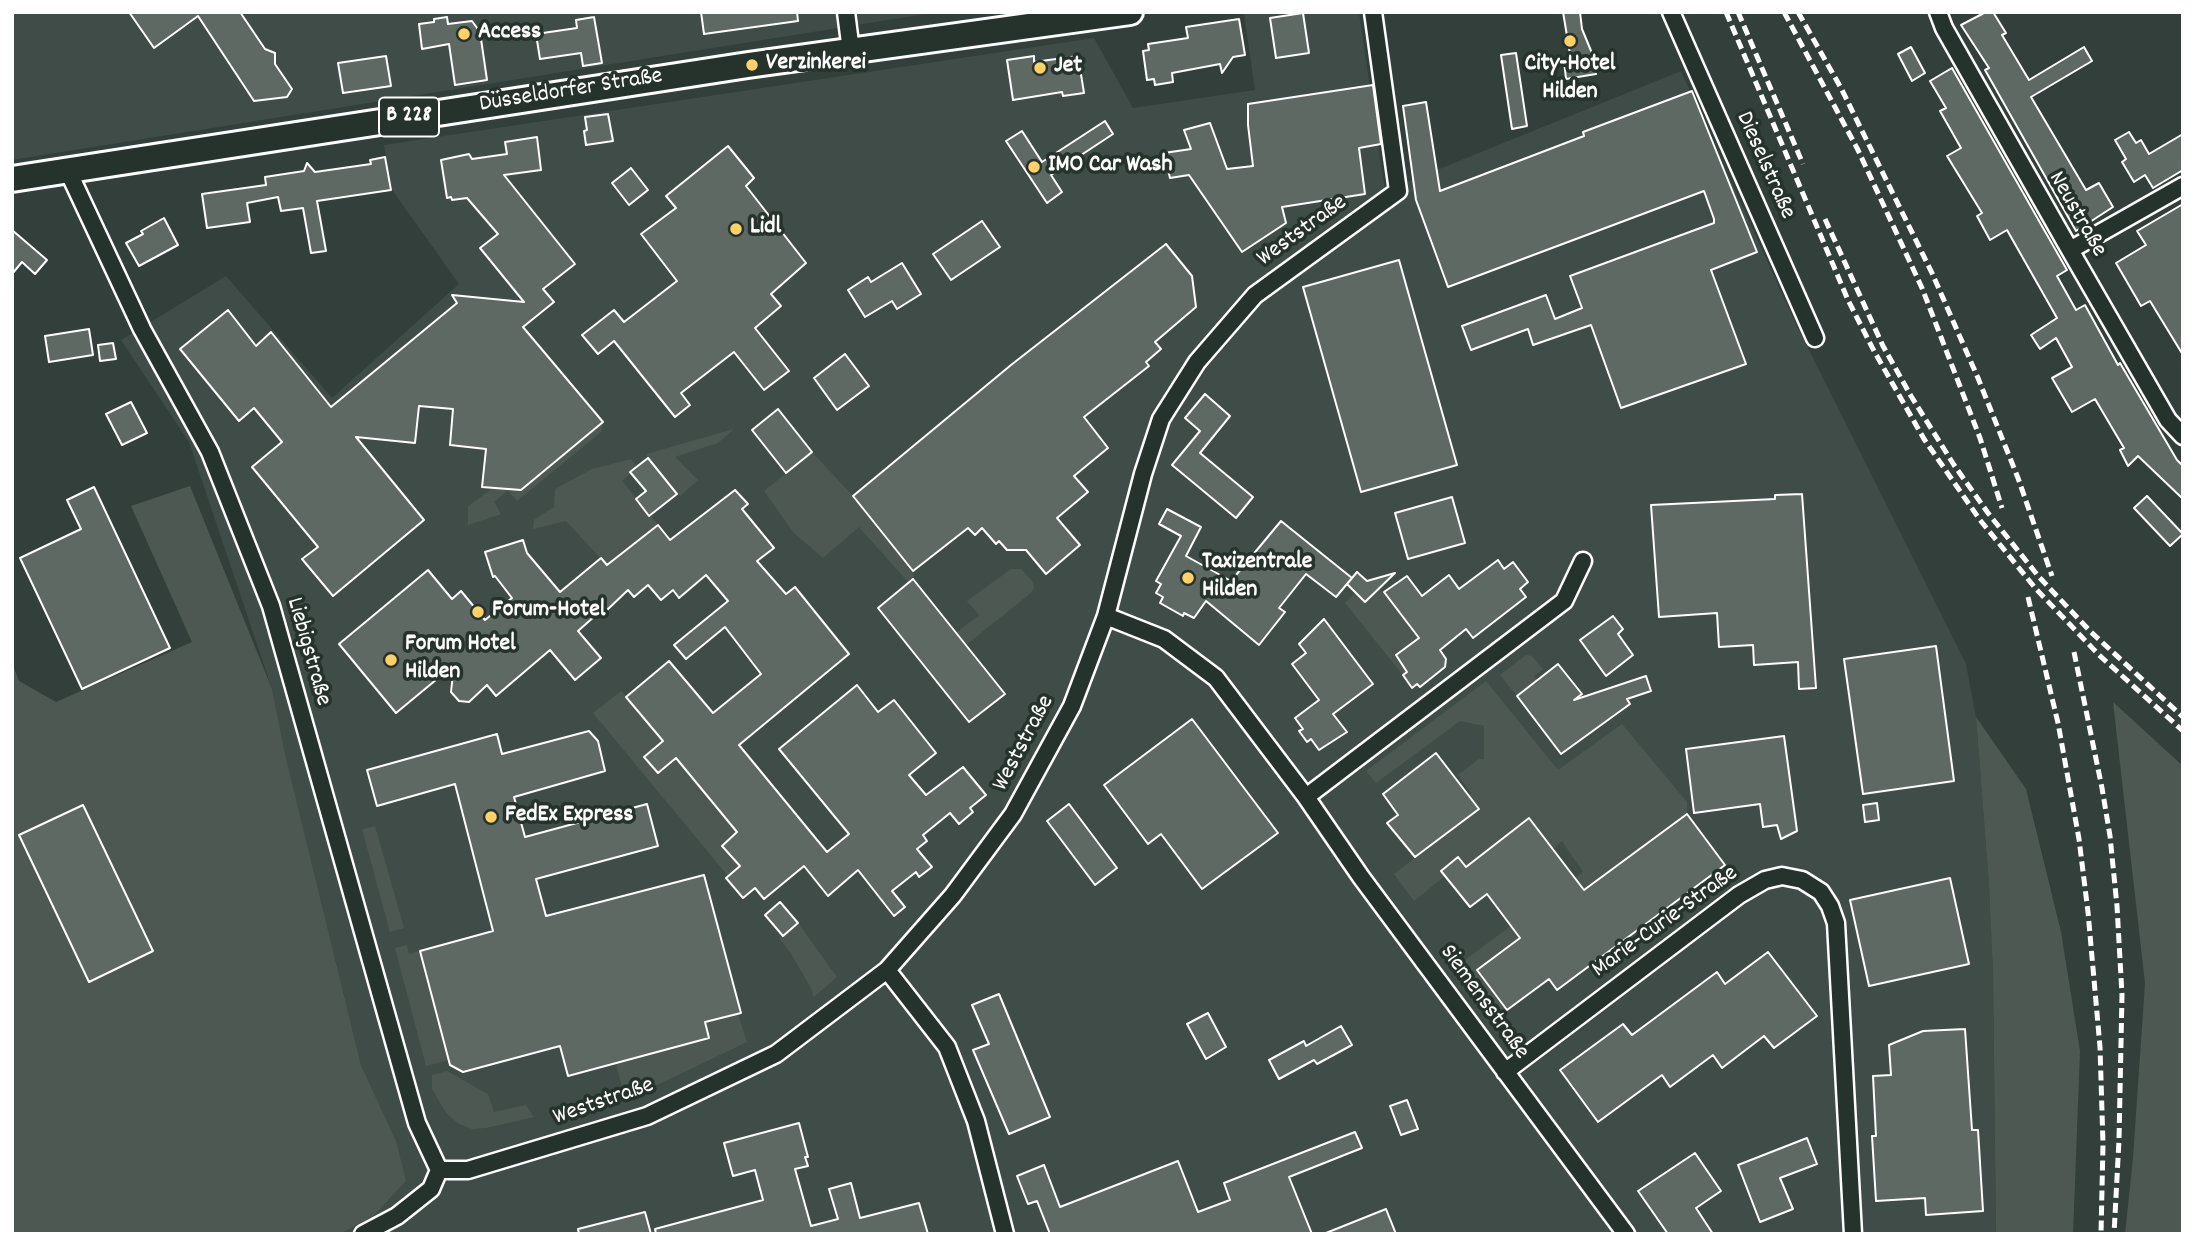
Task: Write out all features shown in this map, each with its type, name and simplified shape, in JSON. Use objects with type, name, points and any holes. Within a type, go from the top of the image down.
[{"type":"main road","name":"Düsseldorfer Straße","points":[[12,179],[496,103],[1130,12]]},
{"type":"street","points":[[846,12],[851,51]]},
{"type":"street","name":"Weststraße","points":[[439,1170],[468,1170],[647,1116],[776,1054],[887,970],[953,895],[1013,814],[1072,706],[1106,616],[1143,474],[1161,419],[1197,362],[1255,295],[1398,191],[1373,12]]},
{"type":"street","name":"Dieselstraße","points":[[1671,12],[1815,338]]},
{"type":"street","name":"Neustraße","points":[[1938,12],[1944,28],[2168,420],[2183,436]]},
{"type":"street","name":"Liebigstraße","points":[[68,172],[142,329],[210,452],[271,606],[417,1123],[439,1170]]},
{"type":"street","points":[[2070,250],[2183,187]]},
{"type":"street","points":[[1306,797],[1564,601],[1583,561]]},
{"type":"street","name":"Siemensstraße","points":[[1106,616],[1164,639],[1216,678],[1626,1234]]},
{"type":"street","name":"Marie-Curie-Straße","points":[[1505,1072],[1739,895],[1765,880],[1782,876],[1802,880],[1821,892],[1836,923],[1853,1234]]},
{"type":"street","points":[[887,970],[947,1047],[976,1122],[1004,1234]]},
{"type":"street","points":[[363,1234],[397,1216],[432,1189],[439,1170]]},
{"type":"shaded area","points":[[12,12],[938,12],[12,160]]},
{"type":"shaded area","points":[[1359,12],[1385,191],[1681,71],[1794,320],[1966,664],[1976,717],[1989,886],[1993,974],[1996,1234],[340,1234],[373,1216],[396,1142],[361,1065],[286,758],[272,689],[189,442],[121,340],[226,276],[332,398],[459,284],[392,190],[384,145],[1094,38],[1133,108],[1255,90],[1244,14]]},
{"type":"shaded area","points":[[603,422],[601,432],[517,501],[508,490],[494,502],[501,514],[468,525],[468,506],[493,488],[521,490]]},
{"type":"shaded area","points":[[734,429],[718,443],[675,457],[698,480],[680,496],[646,454]]},
{"type":"shaded area","points":[[812,452],[853,496],[913,571],[914,580],[909,583],[859,527],[823,558],[794,533],[764,491]]},
{"type":"shaded area","points":[[631,459],[637,467],[622,481],[658,525],[607,565],[566,521],[533,529],[534,520],[554,507],[555,489],[592,469]]},
{"type":"shaded area","points":[[190,486],[272,689],[286,758],[361,1065],[396,1141],[406,1181],[373,1216],[340,1234],[12,1234],[12,663],[19,681],[56,702],[192,642],[131,506]]},
{"type":"shaded area","points":[[1011,569],[1021,569],[1033,582],[1034,588],[966,645],[956,633],[979,615],[967,601]]},
{"type":"shaded area","points":[[1380,590],[1419,638],[1396,655],[1407,672],[1403,675],[1345,603],[1355,593],[1364,602]]},
{"type":"shaded area","points":[[1526,655],[1532,656],[1543,669],[1534,676],[1537,680],[1517,696],[1500,675]]},
{"type":"shaded area","points":[[1486,681],[1558,770],[1622,724],[1687,802],[1687,814],[1477,970],[1507,1010],[1498,1022],[1457,966],[1583,872],[1562,841],[1553,849],[1529,818],[1466,867],[1458,857],[1441,870],[1445,876],[1414,901],[1394,874],[1478,809],[1458,775],[1479,759],[1484,759],[1484,726],[1460,721],[1376,783],[1366,771]]},
{"type":"shaded area","points":[[621,691],[755,854],[728,876],[593,713]]},
{"type":"shaded area","points":[[2113,702],[2183,766],[2183,1234],[2125,1234],[2145,983]]},
{"type":"shaded area","points":[[1976,717],[2026,789],[2061,932],[2080,1051],[2073,1234],[1996,1234],[1993,974]]},
{"type":"shaded area","points":[[375,826],[404,928],[390,932],[362,829]]},
{"type":"shaded area","points":[[798,923],[837,977],[814,997],[790,952],[779,938]]},
{"type":"shaded area","points":[[407,945],[409,954],[420,951],[449,1060],[426,1066],[395,948]]},
{"type":"shaded area","points":[[738,1014],[747,1042],[653,1087],[619,1098],[598,1101],[622,1087],[616,1064],[709,1038],[705,1022]]},
{"type":"shaded area","points":[[447,1071],[488,1094],[494,1112],[526,1105],[534,1117],[486,1128],[472,1129],[459,1124],[446,1113],[432,1089],[432,1075]]},
{"type":"building","points":[[129,12],[240,12],[265,49],[275,53],[275,64],[292,89],[287,97],[254,101],[198,16],[154,48]]},
{"type":"building","points":[[701,12],[797,12],[798,21],[704,34]]},
{"type":"building","points":[[1563,12],[1580,12],[1582,29],[1594,58],[1596,74],[1566,79],[1564,61],[1571,60]]},
{"type":"building","points":[[1986,12],[1993,12],[2006,33],[2002,35],[2029,80],[2084,47],[2092,61],[2031,97],[2086,190],[2099,183],[2113,207],[2076,231],[1985,70],[1989,68],[1961,25]]},
{"type":"building","points":[[1303,13],[1309,53],[1276,58],[1270,18]]},
{"type":"building","points":[[447,17],[448,24],[472,21],[480,32],[487,80],[455,85],[449,44],[422,49],[419,24]]},
{"type":"building","points":[[594,17],[602,63],[583,66],[581,53],[540,59],[536,34],[577,28],[576,20]]},
{"type":"building","points":[[1239,19],[1245,55],[1233,57],[1222,73],[1220,64],[1172,73],[1173,82],[1155,85],[1154,79],[1147,80],[1143,51],[1149,50],[1148,44],[1188,38],[1186,27]]},
{"type":"building","points":[[1911,47],[1925,73],[1912,81],[1898,54]]},
{"type":"building","points":[[1516,53],[1527,126],[1512,129],[1501,55]]},
{"type":"building","points":[[386,56],[391,86],[343,93],[338,63]]},
{"type":"building","points":[[1034,56],[1034,62],[1078,56],[1084,93],[1063,96],[1062,92],[1013,100],[1007,60]]},
{"type":"building","points":[[1952,68],[2067,270],[2057,276],[2076,310],[2085,305],[2118,365],[2120,363],[2183,466],[2183,499],[2138,456],[2128,466],[2120,450],[2124,448],[2095,399],[2072,412],[2052,378],[2072,367],[2056,338],[2040,349],[2031,335],[2057,318],[2007,230],[1990,240],[1977,216],[1982,213],[1947,156],[1961,148],[1940,111],[1946,108],[1930,81]]},
{"type":"building","points":[[1373,85],[1381,144],[1359,148],[1365,194],[1282,207],[1286,223],[1242,252],[1189,175],[1170,178],[1164,153],[1191,149],[1184,130],[1210,123],[1227,169],[1253,166],[1248,104]]},
{"type":"building","points":[[1692,91],[1757,252],[1711,270],[1746,364],[1621,408],[1591,325],[1533,345],[1528,329],[1471,350],[1462,326],[1546,295],[1555,319],[1582,308],[1570,276],[1714,223],[1714,219],[1704,191],[1448,287],[1416,200],[1403,106],[1426,102],[1440,191]]},
{"type":"building","points":[[608,114],[613,141],[586,145],[585,117]]},
{"type":"building","points":[[1105,121],[1113,134],[1051,175],[1062,192],[1047,203],[1006,141],[1022,131],[1042,162]]},
{"type":"building","points":[[2129,132],[2136,143],[2141,140],[2149,154],[2183,134],[2183,170],[2153,188],[2145,175],[2134,182],[2122,162],[2126,159],[2115,140]]},
{"type":"building","points":[[537,137],[541,170],[504,175],[575,264],[543,289],[554,302],[523,327],[603,422],[521,490],[482,487],[486,449],[450,445],[453,409],[419,406],[415,443],[356,437],[424,520],[333,596],[302,559],[318,547],[252,467],[282,442],[254,408],[239,421],[180,349],[228,310],[256,346],[271,332],[331,407],[457,303],[452,295],[524,302],[480,248],[498,234],[467,198],[447,198],[441,160],[469,154],[472,159],[507,154],[505,142]]},
{"type":"building","points":[[728,146],[754,178],[746,186],[806,263],[771,294],[781,306],[755,328],[789,371],[764,390],[734,352],[681,393],[690,405],[675,417],[614,341],[598,354],[582,335],[614,310],[624,322],[677,281],[641,234],[676,208],[666,196]]},
{"type":"building","points":[[385,157],[391,190],[317,201],[326,251],[311,253],[303,208],[281,211],[278,197],[247,203],[250,222],[207,228],[202,194],[266,185],[265,177],[304,171],[307,163],[315,172],[371,164],[370,160]]},
{"type":"building","points":[[631,168],[648,190],[629,205],[612,183]]},
{"type":"building","points":[[2183,204],[2183,355],[2150,301],[2141,306],[2116,263],[2146,245],[2137,231]]},
{"type":"building","points":[[164,218],[178,245],[139,266],[126,243]]},
{"type":"building","points":[[982,221],[1000,247],[951,280],[933,254]]},
{"type":"building","points":[[12,230],[47,260],[35,274],[22,262],[12,274]]},
{"type":"building","points":[[1166,244],[1192,276],[1196,307],[1155,342],[1161,349],[1146,362],[1149,366],[1084,417],[1108,448],[1074,476],[1088,492],[1057,518],[1080,545],[1046,574],[1026,550],[1007,550],[999,541],[996,544],[982,528],[975,535],[968,528],[913,571],[853,496],[1011,365]]},
{"type":"building","points":[[1399,260],[1457,465],[1361,492],[1303,287]]},
{"type":"building","points":[[902,263],[921,294],[897,309],[892,301],[865,317],[848,290],[868,277],[871,282]]},
{"type":"building","points":[[89,329],[93,355],[49,362],[45,336]]},
{"type":"building","points":[[113,343],[116,359],[100,361],[98,345]]},
{"type":"building","points":[[845,354],[869,386],[837,410],[814,378]]},
{"type":"building","points":[[1205,394],[1230,416],[1200,453],[1253,497],[1236,518],[1172,465],[1200,431],[1185,418]]},
{"type":"building","points":[[131,402],[147,433],[122,445],[106,414]]},
{"type":"building","points":[[778,409],[812,452],[786,473],[752,430]]},
{"type":"building","points":[[648,458],[677,494],[649,516],[636,499],[646,491],[630,472]]},
{"type":"building","points":[[94,487],[170,648],[82,689],[20,558],[81,529],[67,500]]},
{"type":"building","points":[[735,490],[748,504],[742,509],[774,548],[757,561],[786,594],[795,587],[849,654],[739,745],[827,852],[849,834],[779,749],[857,685],[878,712],[894,700],[936,753],[909,775],[926,795],[963,767],[986,795],[970,808],[973,812],[959,824],[950,813],[923,835],[927,841],[917,849],[932,867],[919,877],[916,872],[892,891],[905,907],[894,916],[858,870],[828,896],[804,866],[764,899],[755,888],[743,898],[726,878],[740,866],[722,846],[737,832],[676,758],[658,773],[644,757],[663,741],[626,697],[669,661],[713,713],[761,674],[725,627],[686,659],[674,645],[728,601],[706,575],[679,598],[673,590],[661,600],[648,585],[634,597],[628,590],[607,610],[605,607],[578,631],[601,658],[575,680],[550,650],[496,696],[487,685],[469,702],[459,701],[451,692],[454,665],[396,713],[339,644],[428,570],[452,599],[461,591],[485,620],[512,598],[495,576],[493,577],[485,552],[523,540],[527,553],[560,592],[601,558],[607,565],[658,525],[670,540]]},
{"type":"building","points":[[1802,494],[1816,688],[1799,689],[1798,662],[1754,665],[1753,645],[1719,647],[1717,613],[1659,617],[1651,505],[1775,499],[1775,495]]},
{"type":"building","points":[[2147,496],[2183,534],[2170,546],[2134,508]]},
{"type":"building","points":[[1452,497],[1465,543],[1408,559],[1395,513]]},
{"type":"building","points":[[1167,509],[1201,527],[1186,556],[1231,581],[1281,521],[1352,578],[1336,597],[1306,574],[1279,608],[1285,612],[1259,645],[1206,601],[1194,618],[1184,613],[1183,616],[1160,603],[1163,597],[1156,593],[1161,584],[1156,581],[1181,536],[1159,524]]},
{"type":"building","points":[[1498,560],[1504,569],[1513,562],[1528,582],[1520,589],[1526,597],[1473,638],[1466,629],[1440,650],[1446,659],[1445,667],[1420,687],[1417,684],[1412,688],[1403,675],[1407,672],[1396,655],[1419,638],[1384,592],[1407,576],[1422,596],[1449,575],[1459,589]]},
{"type":"building","points":[[1357,572],[1367,581],[1395,573],[1365,602],[1347,584]]},
{"type":"building","points":[[913,579],[1005,694],[969,722],[878,608]]},
{"type":"building","points":[[1613,616],[1623,629],[1618,634],[1633,655],[1606,676],[1580,640]]},
{"type":"building","points":[[1324,619],[1373,684],[1333,714],[1347,732],[1319,750],[1311,739],[1307,742],[1299,731],[1303,729],[1295,718],[1319,700],[1292,664],[1306,653],[1299,644]]},
{"type":"building","points":[[1936,646],[1954,781],[1863,794],[1844,659]]},
{"type":"building","points":[[1558,664],[1582,694],[1574,700],[1646,676],[1651,691],[1627,699],[1630,704],[1561,754],[1517,696]]},
{"type":"building","points":[[1192,719],[1278,833],[1202,889],[1161,834],[1148,844],[1104,785]]},
{"type":"building","points":[[589,731],[598,741],[605,771],[514,797],[525,837],[647,804],[658,846],[536,879],[546,916],[704,875],[741,1013],[705,1022],[709,1038],[568,1076],[560,1046],[463,1072],[450,1065],[420,951],[493,931],[455,784],[377,806],[367,770],[497,734],[502,754]]},
{"type":"building","points":[[1784,736],[1797,831],[1781,839],[1777,825],[1763,827],[1760,804],[1694,813],[1686,749]]},
{"type":"building","points":[[1436,753],[1479,809],[1415,857],[1387,823],[1398,815],[1383,794]]},
{"type":"building","points":[[1877,803],[1879,820],[1865,822],[1863,805]]},
{"type":"building","points":[[1069,804],[1117,868],[1095,885],[1047,821]]},
{"type":"building","points":[[83,805],[153,951],[89,982],[19,835]]},
{"type":"building","points":[[1687,814],[1725,865],[1557,990],[1549,979],[1507,1010],[1477,970],[1520,938],[1487,894],[1470,907],[1441,871],[1458,857],[1466,867],[1529,818],[1584,890]]},
{"type":"building","points":[[1950,878],[1969,964],[1869,986],[1850,900]]},
{"type":"building","points":[[780,902],[798,923],[783,936],[765,915]]},
{"type":"building","points":[[1768,952],[1817,1016],[1774,1048],[1764,1036],[1722,1068],[1713,1055],[1670,1087],[1662,1075],[1598,1122],[1560,1070],[1623,1024],[1632,1035],[1717,972],[1725,984]]},
{"type":"building","points":[[999,994],[1050,1117],[1009,1134],[973,1050],[989,1044],[972,1005]]},
{"type":"building","points":[[1208,1013],[1226,1047],[1206,1059],[1187,1024]]},
{"type":"building","points":[[1341,1026],[1352,1045],[1317,1064],[1314,1060],[1279,1079],[1269,1060],[1304,1041],[1306,1046]]},
{"type":"building","points":[[1965,1029],[1972,1130],[1978,1130],[1983,1211],[1926,1215],[1925,1198],[1876,1201],[1872,1136],[1876,1136],[1873,1076],[1891,1075],[1889,1045],[1923,1031]]},
{"type":"building","points":[[1407,1100],[1418,1129],[1401,1135],[1390,1106]]},
{"type":"building","points":[[799,1123],[808,1166],[795,1169],[811,1226],[838,1219],[829,1189],[851,1183],[860,1218],[919,1203],[928,1234],[656,1234],[655,1229],[763,1200],[755,1170],[733,1176],[724,1143]]},
{"type":"building","points":[[1355,1132],[1362,1148],[1289,1177],[1312,1234],[1050,1234],[1037,1201],[1028,1204],[1017,1176],[1044,1165],[1060,1207],[1178,1161],[1198,1212],[1230,1200],[1224,1183]]},
{"type":"building","points":[[1807,1138],[1817,1164],[1780,1178],[1793,1209],[1760,1222],[1738,1165]]},
{"type":"building","points":[[1695,1153],[1721,1191],[1696,1208],[1713,1234],[1668,1234],[1638,1191]]},
{"type":"building","points":[[1386,1209],[1396,1234],[1326,1233]]},
{"type":"building","points":[[645,1212],[651,1234],[579,1234],[578,1229]]},
{"type":"railway","points":[[1726,12],[1848,300],[1924,439],[1980,520],[2036,589],[2099,655],[2183,731]]},
{"type":"railway","points":[[1738,12],[1803,164]]},
{"type":"railway","points":[[1784,12],[1858,150],[1922,288],[1980,438],[2002,508]]},
{"type":"railway","points":[[1798,12],[1841,88],[1932,273],[2018,478],[2052,576]]},
{"type":"railway","points":[[1825,219],[1883,346],[1954,465],[1988,513],[2039,577],[2091,632],[2183,717]]},
{"type":"railway","points":[[2028,597],[2058,723],[2079,839],[2088,912],[2100,1047],[2103,1144],[2101,1234]]},
{"type":"railway","points":[[2074,652],[2102,788],[2117,906],[2122,995],[2114,1234]]},
{"type":"place","name":"Access","points":[[464,34]]},
{"type":"place","name":"City-Hotel Hilden","points":[[1570,41]]},
{"type":"place","name":"Verzinkerei","points":[[752,65]]},
{"type":"place","name":"Jet","points":[[1040,68]]},
{"type":"place","name":"IMO Car Wash","points":[[1034,167]]},
{"type":"place","name":"Lidl","points":[[736,229]]},
{"type":"place","name":"Taxizentrale Hilden","points":[[1188,578]]},
{"type":"place","name":"Forum-Hotel","points":[[478,612]]},
{"type":"place","name":"Forum Hotel Hilden","points":[[391,660]]},
{"type":"place","name":"FedEx Express","points":[[491,817]]}]
